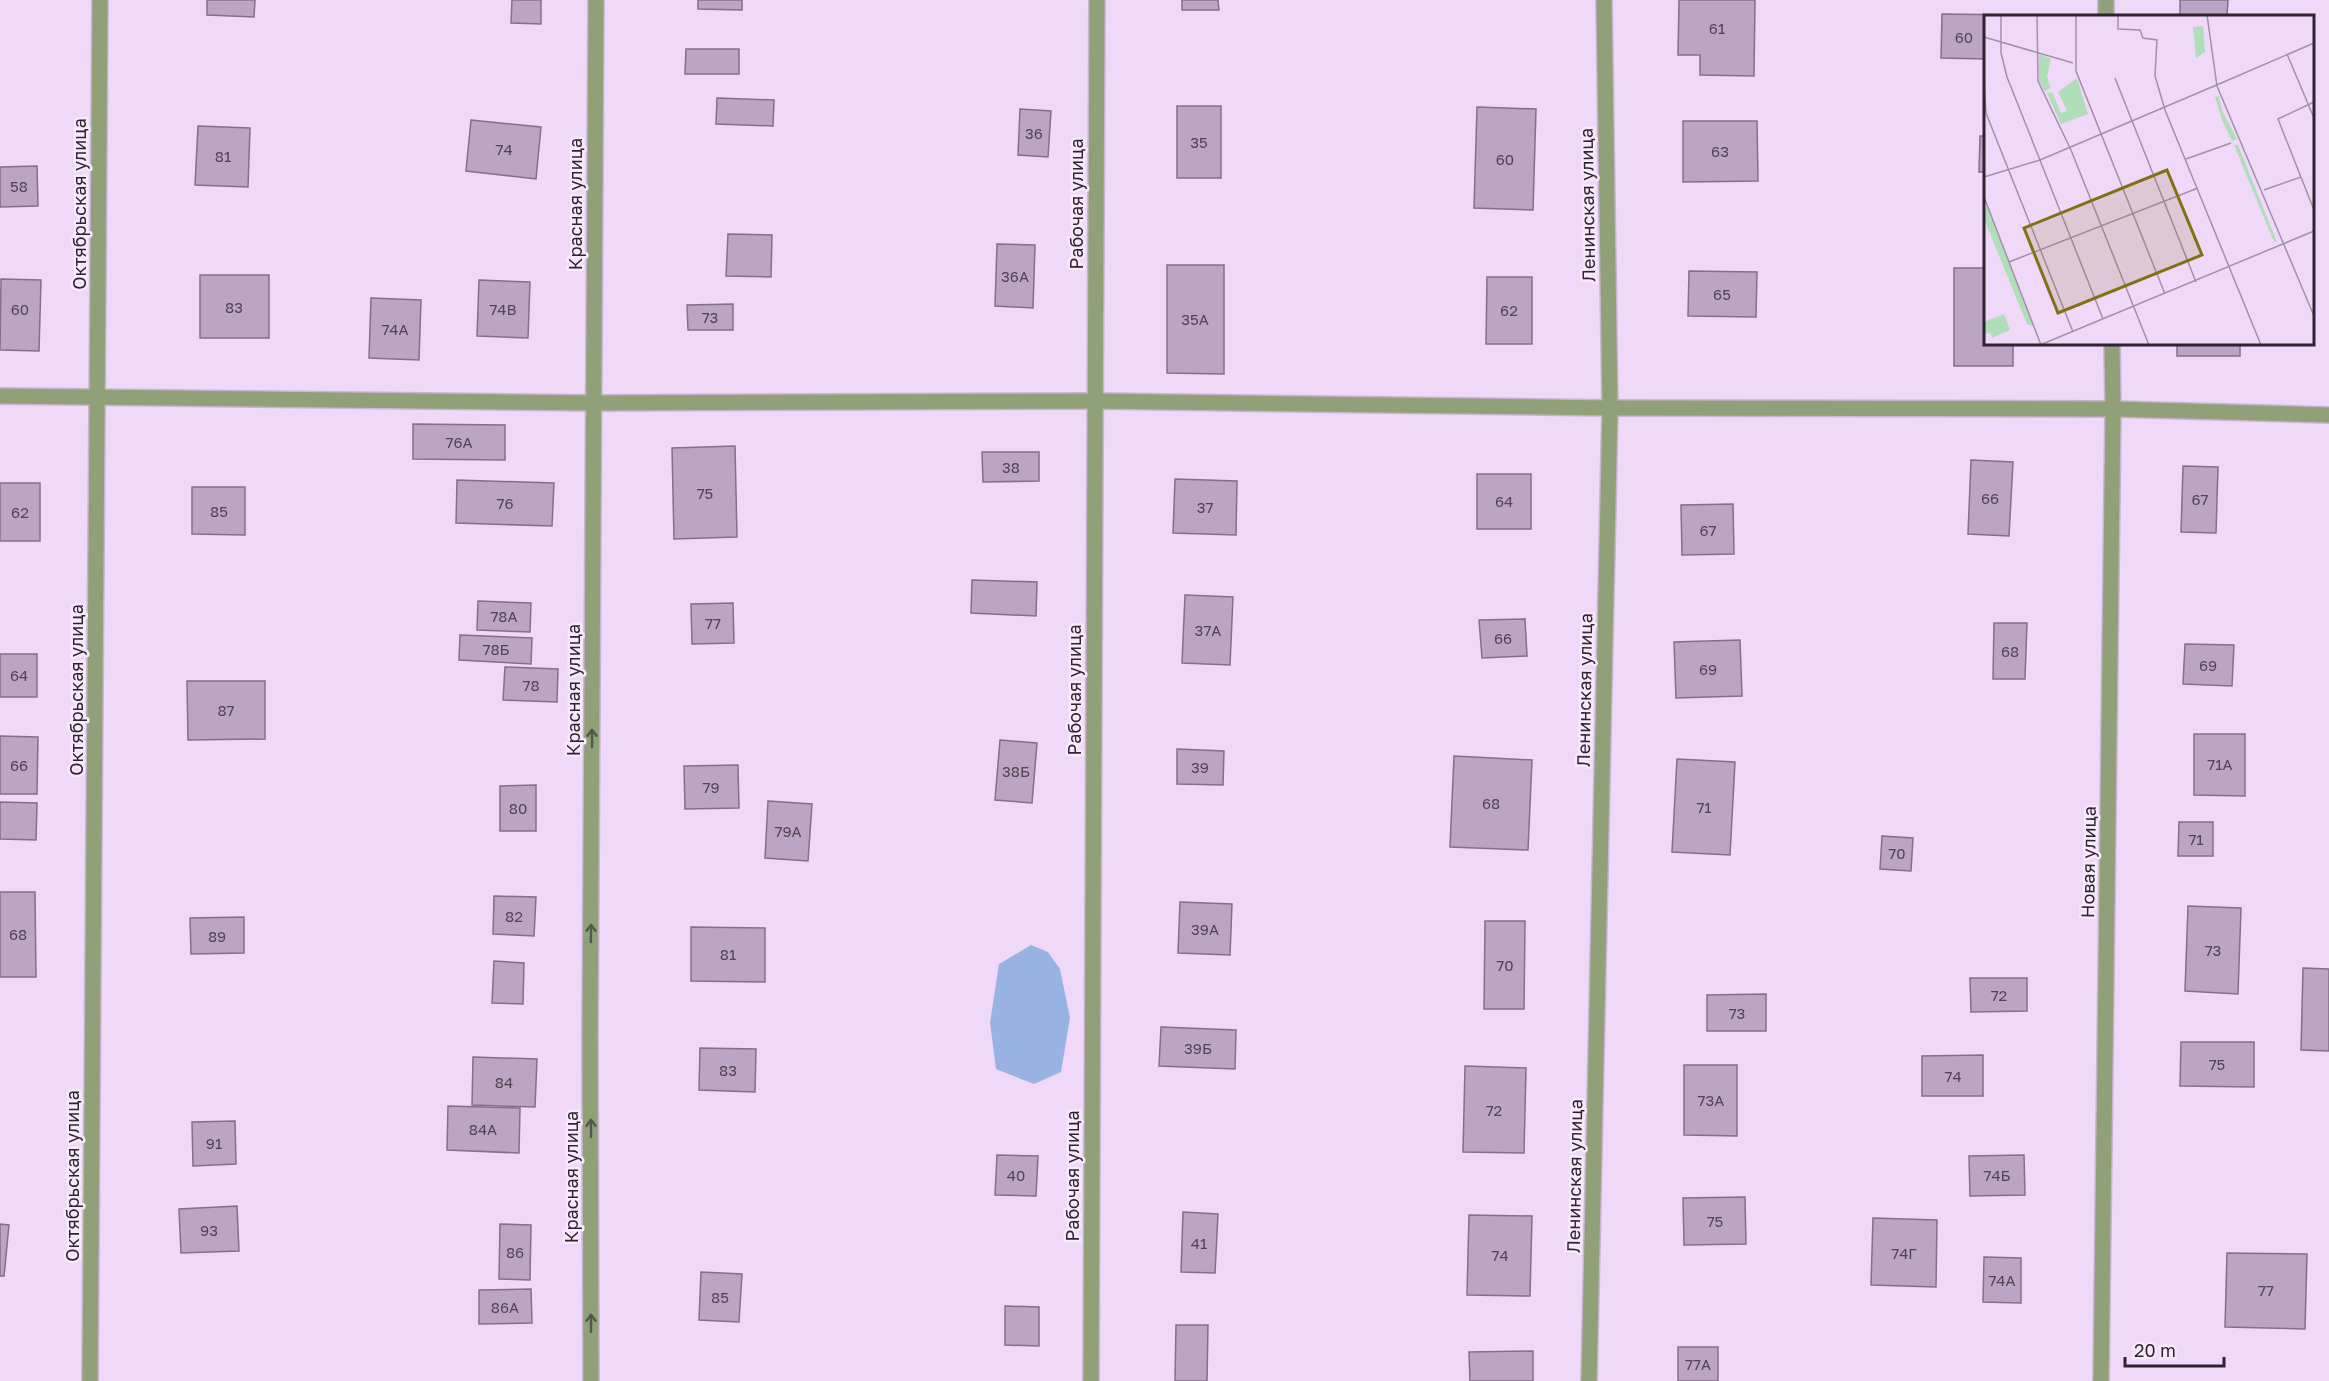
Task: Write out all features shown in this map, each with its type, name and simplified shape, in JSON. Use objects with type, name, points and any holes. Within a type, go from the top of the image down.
[{"type":"street","name":"Октябрьская улица","points":[[90,1381],[100,0]]},
{"type":"street","name":"Красная улица","points":[[591,1381],[590,1036],[596,0]]},
{"type":"street","name":"Рабочая улица","points":[[1091,1381],[1097,0]]},
{"type":"street","name":"Ленинская улица","points":[[1589,1381],[1610,408],[1604,0]]},
{"type":"street","name":"Новая улица","points":[[2101,1381],[2112,345]]},
{"type":"street","points":[[0,396],[593,403],[1095,401],[1610,408],[2113,409],[2329,415]]},
{"type":"water","points":[[1031,945],[1048,952],[1060,969],[1070,1018],[1061,1072],[1034,1084],[996,1069],[990,1023],[999,964]]},
{"type":"building","points":[[207,0],[255,0],[254,17],[207,15]]},
{"type":"building","points":[[512,0],[541,0],[541,24],[511,23]]},
{"type":"building","points":[[698,0],[742,0],[742,10],[698,9]]},
{"type":"building","points":[[1182,0],[1218,0],[1219,10],[1182,10]]},
{"type":"building","points":[[1679,0],[1755,0],[1754,76],[1700,75],[1700,55],[1678,55]]},
{"type":"building","points":[[2180,0],[2228,0],[2227,15],[2180,15]]},
{"type":"building","points":[[1942,14],[2018,15],[1984,15],[1984,59],[1941,58]]},
{"type":"building","points":[[686,49],[739,49],[739,74],[685,74]]},
{"type":"building","points":[[717,98],[774,100],[773,126],[716,124]]},
{"type":"building","points":[[1177,106],[1221,106],[1221,178],[1177,178]]},
{"type":"building","points":[[1477,107],[1536,109],[1533,210],[1474,208]]},
{"type":"building","points":[[1020,109],[1051,111],[1048,157],[1018,155]]},
{"type":"building","points":[[471,120],[541,127],[536,179],[466,171]]},
{"type":"building","points":[[1683,121],[1757,121],[1758,181],[1683,182]]},
{"type":"building","points":[[198,126],[250,128],[248,187],[195,185]]},
{"type":"building","points":[[1980,136],[1984,136],[1984,172],[1979,172]]},
{"type":"building","points":[[37,166],[38,206],[0,207],[0,167]]},
{"type":"building","points":[[728,234],[772,235],[771,277],[726,276]]},
{"type":"building","points":[[997,244],[1035,245],[1033,308],[995,306]]},
{"type":"building","points":[[1167,265],[1224,265],[1224,374],[1167,373]]},
{"type":"building","points":[[1954,268],[1984,268],[1984,345],[2013,345],[2013,366],[1954,366]]},
{"type":"building","points":[[1689,271],[1757,272],[1756,317],[1688,316]]},
{"type":"building","points":[[200,275],[269,275],[269,338],[200,338]]},
{"type":"building","points":[[1487,277],[1532,277],[1532,344],[1486,344]]},
{"type":"building","points":[[1,279],[41,280],[39,351],[0,350]]},
{"type":"building","points":[[479,280],[530,282],[528,338],[477,336]]},
{"type":"building","points":[[371,298],[421,300],[419,360],[369,358]]},
{"type":"building","points":[[733,304],[733,330],[688,330],[687,305]]},
{"type":"building","points":[[2177,345],[2240,345],[2240,356],[2177,356]]},
{"type":"building","points":[[413,424],[505,425],[505,460],[413,459]]},
{"type":"building","points":[[735,446],[737,537],[674,539],[672,448]]},
{"type":"building","points":[[982,452],[1039,452],[1039,481],[983,482]]},
{"type":"building","points":[[1971,460],[2013,462],[2009,536],[1968,534]]},
{"type":"building","points":[[2183,466],[2218,467],[2216,533],[2181,532]]},
{"type":"building","points":[[1477,474],[1531,474],[1531,529],[1477,529]]},
{"type":"building","points":[[1175,479],[1237,481],[1236,535],[1173,533]]},
{"type":"building","points":[[457,480],[554,483],[552,526],[456,523]]},
{"type":"building","points":[[0,483],[40,483],[40,541],[0,541]]},
{"type":"building","points":[[192,487],[245,487],[245,535],[192,534]]},
{"type":"building","points":[[1733,504],[1734,554],[1682,555],[1681,505]]},
{"type":"building","points":[[972,580],[1037,582],[1036,616],[971,613]]},
{"type":"building","points":[[1185,595],[1233,597],[1230,665],[1182,663]]},
{"type":"building","points":[[478,601],[531,603],[530,632],[477,630]]},
{"type":"building","points":[[733,603],[734,643],[692,644],[691,604]]},
{"type":"building","points":[[1525,619],[1527,656],[1482,658],[1479,620]]},
{"type":"building","points":[[1994,623],[2027,623],[2025,679],[1993,679]]},
{"type":"building","points":[[460,635],[532,638],[531,664],[459,660]]},
{"type":"building","points":[[1740,640],[1742,696],[1676,698],[1674,642]]},
{"type":"building","points":[[2185,644],[2234,645],[2232,686],[2183,684]]},
{"type":"building","points":[[0,654],[37,654],[37,697],[0,697]]},
{"type":"building","points":[[505,667],[558,669],[557,702],[503,700]]},
{"type":"building","points":[[187,681],[265,681],[265,739],[188,740]]},
{"type":"building","points":[[2194,734],[2245,734],[2245,796],[2194,795]]},
{"type":"building","points":[[0,736],[38,737],[37,794],[0,794]]},
{"type":"building","points":[[1000,740],[1037,743],[1032,803],[995,800]]},
{"type":"building","points":[[1177,749],[1224,751],[1223,785],[1177,784]]},
{"type":"building","points":[[1454,756],[1532,760],[1528,850],[1450,847]]},
{"type":"building","points":[[1677,759],[1735,762],[1730,855],[1672,852]]},
{"type":"building","points":[[738,765],[739,808],[685,809],[684,766]]},
{"type":"building","points":[[536,785],[536,831],[500,831],[500,786]]},
{"type":"building","points":[[768,801],[812,804],[808,861],[765,858]]},
{"type":"building","points":[[0,802],[37,803],[36,840],[0,839]]},
{"type":"building","points":[[2179,822],[2213,822],[2213,856],[2178,856]]},
{"type":"building","points":[[1882,836],[1913,838],[1911,871],[1880,869]]},
{"type":"building","points":[[0,892],[35,892],[36,977],[0,977]]},
{"type":"building","points":[[494,896],[536,897],[534,936],[493,934]]},
{"type":"building","points":[[1180,902],[1232,904],[1230,955],[1178,953]]},
{"type":"building","points":[[2188,906],[2241,908],[2238,994],[2185,991]]},
{"type":"building","points":[[244,917],[244,953],[191,954],[190,918]]},
{"type":"building","points":[[1485,921],[1525,921],[1524,1009],[1484,1009]]},
{"type":"building","points":[[691,927],[765,928],[765,982],[691,981]]},
{"type":"building","points":[[494,961],[524,963],[523,1004],[492,1003]]},
{"type":"building","points":[[2303,968],[2329,969],[2329,1051],[2301,1050]]},
{"type":"building","points":[[1970,978],[2027,978],[2027,1011],[1971,1012]]},
{"type":"building","points":[[1766,994],[1766,1031],[1707,1031],[1707,995]]},
{"type":"building","points":[[1161,1027],[1236,1030],[1235,1069],[1159,1066]]},
{"type":"building","points":[[2181,1042],[2254,1042],[2254,1087],[2180,1086]]},
{"type":"building","points":[[700,1048],[756,1049],[755,1092],[699,1090]]},
{"type":"building","points":[[1983,1055],[1983,1096],[1922,1096],[1922,1056]]},
{"type":"building","points":[[473,1057],[537,1059],[535,1107],[472,1105]]},
{"type":"building","points":[[1684,1065],[1737,1065],[1737,1136],[1684,1135]]},
{"type":"building","points":[[1465,1066],[1526,1068],[1524,1153],[1463,1152]]},
{"type":"building","points":[[448,1106],[520,1108],[519,1153],[447,1150]]},
{"type":"building","points":[[235,1121],[236,1164],[193,1166],[192,1122]]},
{"type":"building","points":[[997,1155],[1038,1156],[1036,1196],[995,1195]]},
{"type":"building","points":[[2024,1155],[2025,1195],[1970,1196],[1969,1156]]},
{"type":"building","points":[[1745,1197],[1746,1244],[1684,1245],[1683,1198]]},
{"type":"building","points":[[237,1206],[239,1251],[181,1253],[179,1209]]},
{"type":"building","points":[[1183,1212],[1218,1214],[1215,1273],[1181,1272]]},
{"type":"building","points":[[1469,1215],[1532,1216],[1530,1296],[1467,1295]]},
{"type":"building","points":[[1873,1218],[1937,1220],[1936,1287],[1871,1285]]},
{"type":"building","points":[[0,1224],[9,1225],[4,1276],[0,1276]]},
{"type":"building","points":[[500,1224],[531,1225],[530,1280],[499,1279]]},
{"type":"building","points":[[2227,1253],[2307,1254],[2305,1329],[2225,1327]]},
{"type":"building","points":[[1984,1257],[2021,1258],[2021,1303],[1983,1302]]},
{"type":"building","points":[[701,1272],[742,1274],[739,1322],[699,1320]]},
{"type":"building","points":[[531,1289],[532,1323],[479,1324],[479,1290]]},
{"type":"building","points":[[1005,1306],[1039,1307],[1039,1346],[1005,1345]]},
{"type":"building","points":[[1176,1325],[1208,1325],[1207,1381],[1175,1381]]},
{"type":"building","points":[[1678,1347],[1718,1347],[1718,1381],[1678,1381]]},
{"type":"building","points":[[1533,1351],[1533,1381],[1470,1381],[1469,1352]]}]
